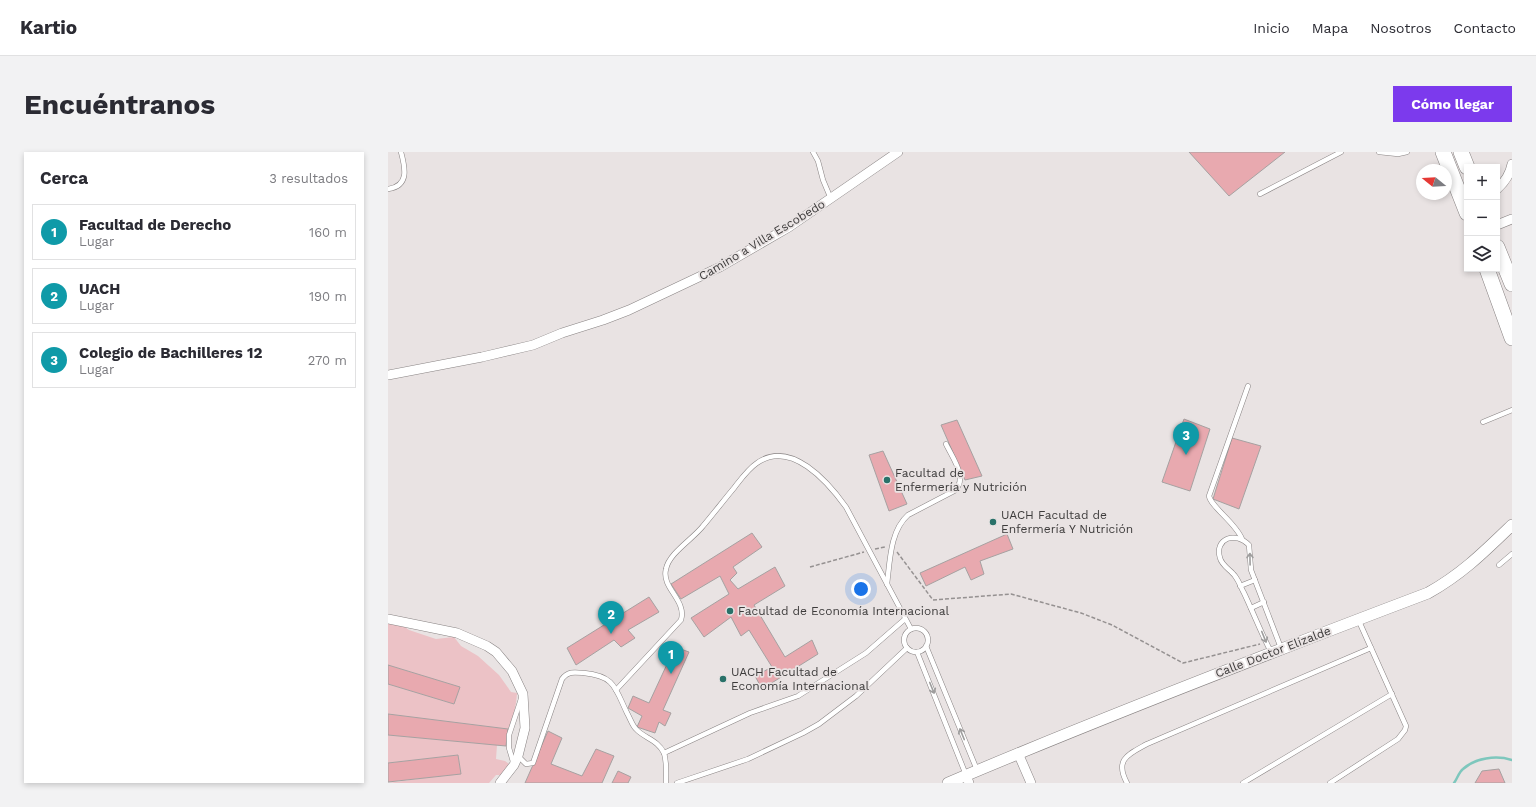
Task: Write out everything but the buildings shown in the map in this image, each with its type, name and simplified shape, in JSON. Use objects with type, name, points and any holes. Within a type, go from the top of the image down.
[{"type":"main road","points":[[1443,152],[1464,204]]},
{"type":"main road","points":[[1461,152],[1466,164]]},
{"type":"main road","points":[[1500,254],[1512,284]]},
{"type":"main road","points":[[1488,272],[1508,312],[1512,338]]},
{"type":"street","name":"Camino a Villa Escobedo","points":[[388,375],[533,346],[562,333],[623,312],[720,267],[789,227],[898,152]]},
{"type":"street","points":[[1500,186],[1507,178],[1512,164]]},
{"type":"street","points":[[1500,224],[1512,219]]},
{"type":"street","name":"Calle Doctor Elizalde","points":[[948,783],[968,779],[977,770],[1273,647],[1358,619],[1428,593],[1444,584],[1478,558],[1512,525]]},
{"type":"street","points":[[388,619],[457,633],[487,646],[496,652],[512,671],[523,694],[525,728],[518,756],[514,765],[500,783]]},
{"type":"street","points":[[1018,753],[1031,783]]},
{"type":"lane","points":[[388,189],[397,186],[404,178],[405,168],[402,152]]},
{"type":"lane","points":[[812,152],[818,161],[823,180],[831,199]]},
{"type":"lane","points":[[1260,194],[1341,152]]},
{"type":"lane","points":[[1379,152],[1398,154],[1407,152]]},
{"type":"lane","points":[[1248,386],[1209,496],[1211,502],[1235,527],[1242,539],[1249,545],[1250,562],[1255,580],[1264,602],[1273,647]]},
{"type":"lane","points":[[1483,422],[1512,410]]},
{"type":"lane","points":[[887,584],[892,545],[900,523],[908,515],[959,487],[961,476],[946,444]]},
{"type":"lane","points":[[616,690],[681,620],[681,607],[666,577],[666,567],[673,555],[698,533],[751,468],[757,462],[769,457],[782,456],[799,462],[813,470],[834,491],[846,507],[868,551],[911,629]]},
{"type":"lane","points":[[1242,539],[1230,538],[1224,540],[1219,551],[1221,561],[1235,576],[1273,647]]},
{"type":"lane","points":[[1499,565],[1512,554]]},
{"type":"lane","points":[[1240,586],[1255,580]]},
{"type":"lane","points":[[1251,608],[1264,602]]},
{"type":"lane","points":[[664,753],[750,713],[798,696],[866,652],[905,619]]},
{"type":"lane","points":[[1330,783],[1398,739],[1405,730],[1405,722],[1358,619]]},
{"type":"lane","points":[[918,628],[924,632],[928,639],[926,646],[924,649],[917,652],[913,652],[907,648],[904,638],[908,631],[918,628]]},
{"type":"lane","points":[[926,646],[977,770]]},
{"type":"lane","points":[[677,783],[748,759],[820,724],[856,696],[907,648]]},
{"type":"lane","points":[[1127,783],[1122,769],[1123,760],[1127,755],[1147,744],[1371,648]]},
{"type":"lane","points":[[917,652],[968,779]]},
{"type":"lane","points":[[518,756],[526,764],[533,763],[562,679],[568,673],[574,672],[603,676],[609,680],[616,690],[636,729],[652,740],[664,753],[666,761],[666,783]]},
{"type":"lane","points":[[514,765],[508,748],[509,734],[523,694]]},
{"type":"lane","points":[[1243,783],[1392,694]]},
{"type":"path","points":[[810,567],[892,545],[933,600],[1011,594],[1081,613],[1112,625],[1183,663],[1273,647]]},
{"type":"shaded area","points":[[388,616],[392,617],[409,630],[436,639],[454,637],[461,646],[478,656],[499,675],[511,692],[517,693],[512,720],[508,729],[388,714],[388,684],[454,704],[459,687],[388,665]]},
{"type":"shaded area","points":[[388,735],[497,745],[496,759],[505,761],[509,764],[508,769],[505,775],[496,775],[489,783],[388,783],[461,773],[458,755],[388,763]]},
{"type":"waterway","points":[[1454,783],[1462,770],[1473,762],[1486,758],[1506,758],[1512,760]]},
{"type":"place","name":"Colegio de Bachilleres 12","points":[[1186,455]]},
{"type":"place","name":"Facultad de Enfermería y Nutrición","points":[[887,480]]},
{"type":"place","name":"UACH Facultad de Enfermería Y Nutrición","points":[[993,522]]},
{"type":"place","name":"Facultad de Economía Internacional","points":[[730,611]]},
{"type":"place","name":"UACH","points":[[611,634]]},
{"type":"place","name":"Facultad de Derecho","points":[[671,674]]},
{"type":"place","name":"UACH Facultad de Economía Internacional","points":[[723,679]]}]
